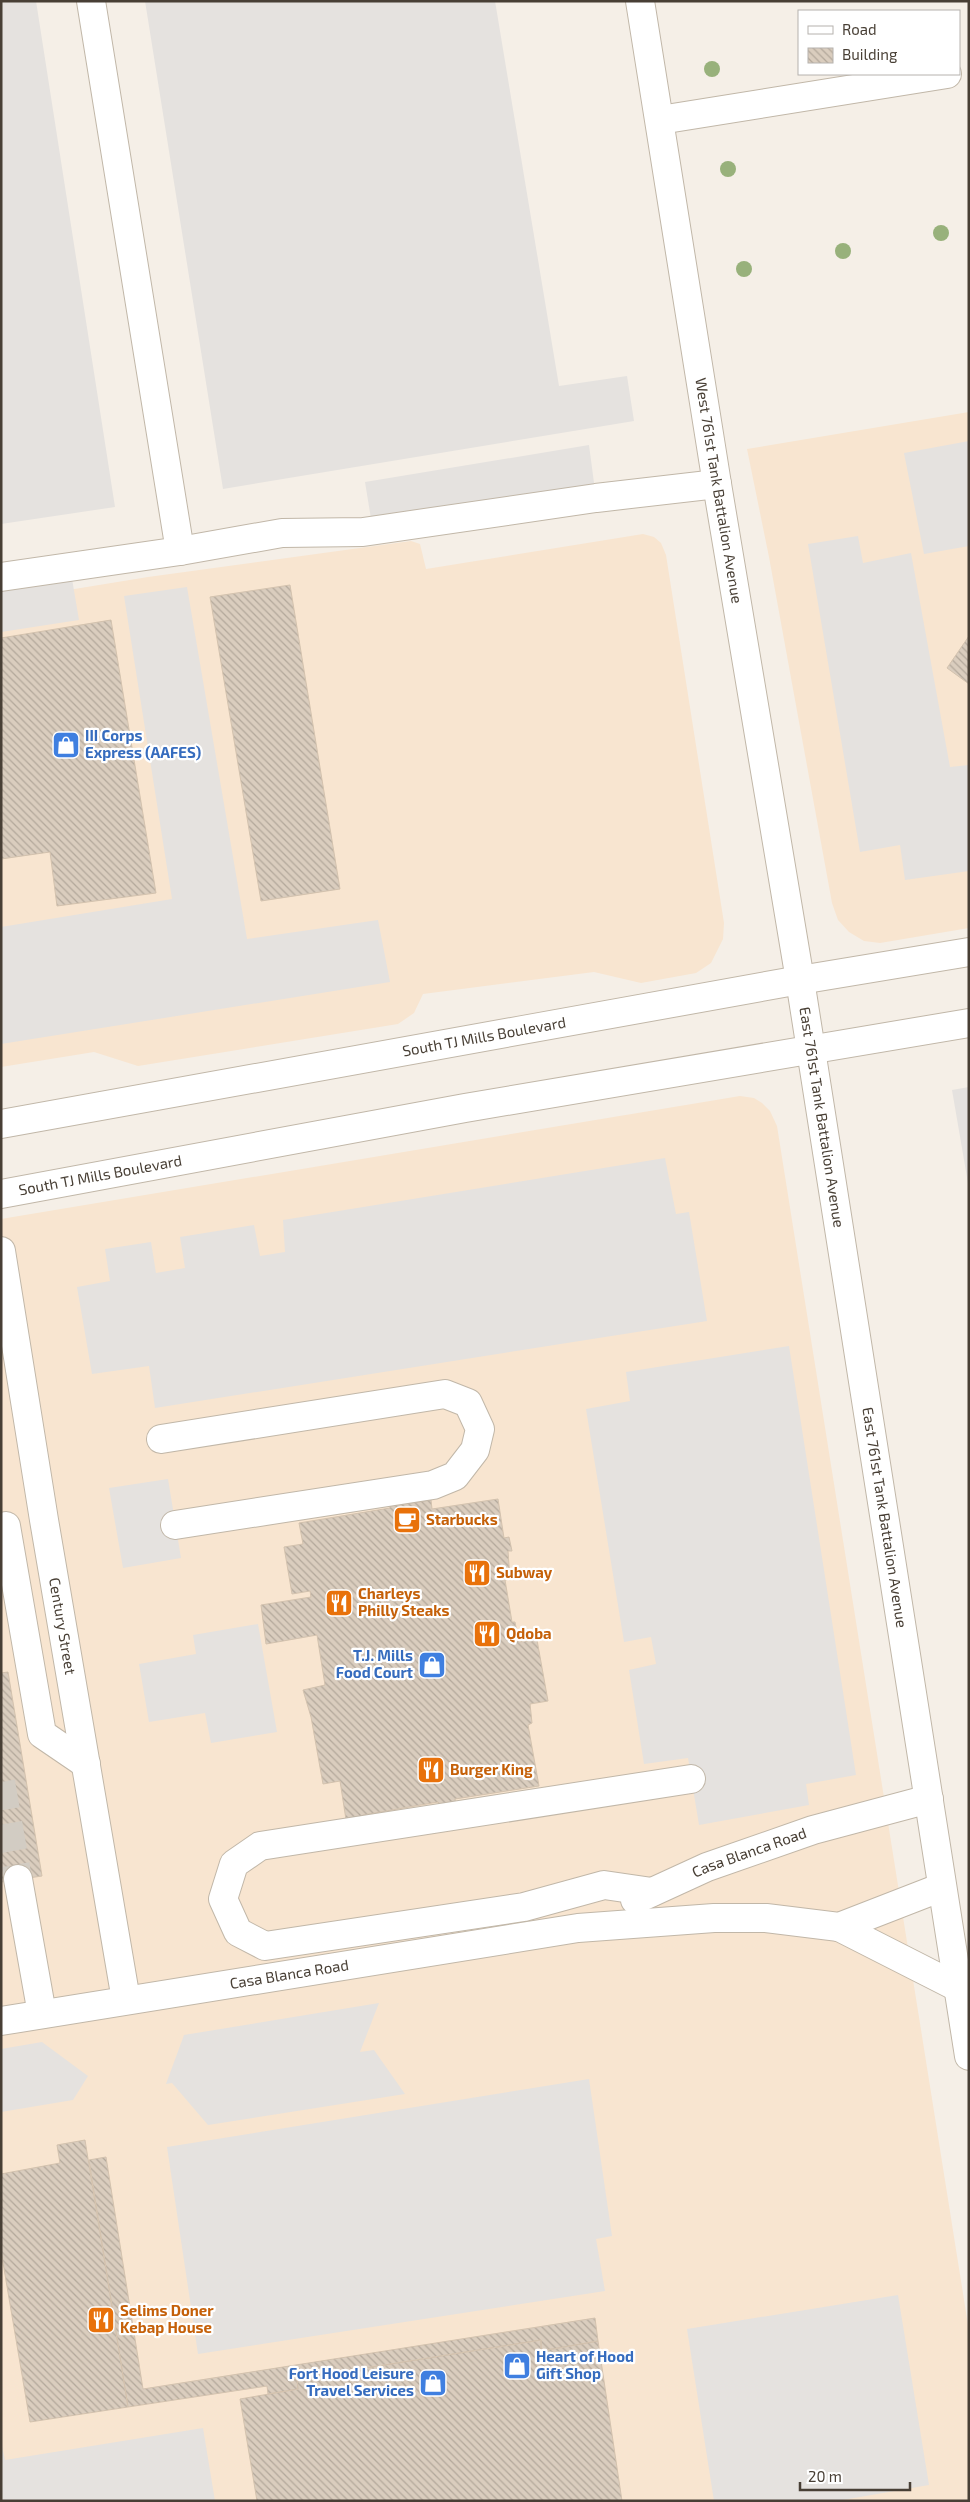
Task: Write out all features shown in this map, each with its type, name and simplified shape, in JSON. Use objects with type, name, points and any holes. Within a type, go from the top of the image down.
[{"type":"street","points":[[91,1],[180,551]]},
{"type":"street","name":"West 761st Tank Battalion Avenue","points":[[640,1],[717,484],[800,980]]},
{"type":"street","points":[[660,120],[940,75]]},
{"type":"street","points":[[1,577],[180,551],[282,533],[363,532],[596,498],[717,484]]},
{"type":"street","name":"South TJ Mills Boulevard","points":[[1,1124],[800,980],[969,952]]},
{"type":"street","name":"East 761st Tank Battalion Avenue","points":[[800,980],[969,2056]]},
{"type":"street","name":"South TJ Mills Boulevard","points":[[1,1194],[465,1108],[969,1023]]},
{"type":"street","name":"Century Street","points":[[1,1251],[44,1520],[126,2000]]},
{"type":"street","points":[[161,1439],[445,1394],[468,1403],[480,1429],[475,1450],[455,1476],[433,1485],[175,1525]]},
{"type":"street","points":[[6,1526],[42,1734],[86,1764]]},
{"type":"street","points":[[652,1892],[604,1885],[524,1906],[265,1946],[238,1932],[223,1899],[234,1864],[260,1846],[692,1779]]},
{"type":"street","name":"Casa Blanca Road","points":[[578,1928],[707,1866],[813,1830],[928,1799]]},
{"type":"street","points":[[18,1879],[42,2014]]},
{"type":"street","name":"Casa Blanca Road","points":[[839,1927],[942,1887]]},
{"type":"street","name":"Casa Blanca Road","points":[[1,2021],[578,1928],[714,1918],[766,1918],[839,1927],[959,1988]]},
{"type":"shaded area","points":[[1,1],[36,1],[115,507],[1,524]]},
{"type":"shaded area","points":[[145,1],[495,1],[559,386],[627,376],[634,421],[223,489]]},
{"type":"shaded area","points":[[969,412],[969,928],[880,943],[864,941],[849,932],[838,920],[832,903],[769,557],[747,449]]},
{"type":"shaded area","points":[[969,441],[969,546],[924,554],[904,453]]},
{"type":"shaded area","points":[[589,445],[596,498],[373,531],[365,482]]},
{"type":"shaded area","points":[[643,534],[654,537],[661,543],[666,555],[724,923],[723,939],[711,963],[696,973],[641,983],[594,972],[423,994],[414,1013],[398,1024],[138,1066],[94,1052],[1,1067],[1,601],[148,577],[411,541],[420,544],[426,569]]},
{"type":"shaded area","points":[[858,536],[863,563],[911,553],[950,767],[969,765],[969,871],[905,880],[900,845],[860,852],[808,544]]},
{"type":"shaded area","points":[[70,567],[79,620],[1,632],[1,577]]},
{"type":"shaded area","points":[[187,587],[247,939],[378,920],[390,982],[1,1044],[1,927],[172,899],[124,596]]},
{"type":"shaded area","points":[[969,1087],[969,1189],[952,1090]]},
{"type":"shaded area","points":[[740,1096],[754,1098],[762,1103],[770,1111],[777,1126],[969,2331],[969,2501],[1,2501],[1,1219]]},
{"type":"shaded area","points":[[665,1158],[676,1214],[689,1212],[707,1321],[155,1408],[149,1366],[92,1374],[77,1287],[110,1281],[105,1249],[151,1242],[156,1273],[185,1268],[180,1237],[254,1225],[260,1256],[285,1252],[283,1220]]},
{"type":"shaded area","points":[[789,1346],[856,1775],[806,1784],[809,1805],[699,1825],[688,1758],[644,1764],[629,1670],[656,1664],[651,1637],[624,1642],[586,1409],[630,1401],[626,1372]]},
{"type":"shaded area","points":[[168,1479],[181,1558],[123,1568],[109,1488]]},
{"type":"shaded area","points":[[258,1624],[277,1732],[211,1743],[205,1713],[149,1722],[139,1664],[196,1654],[193,1635]]},
{"type":"shaded area","points":[[379,2003],[360,2052],[374,2050],[405,2094],[208,2125],[172,2083],[166,2084],[184,2035]]},
{"type":"shaded area","points":[[42,2042],[88,2076],[73,2100],[1,2112],[1,2049]]},
{"type":"shaded area","points":[[589,2079],[612,2236],[596,2239],[605,2291],[198,2354],[167,2147]]},
{"type":"shaded area","points":[[898,2295],[929,2485],[837,2501],[714,2501],[687,2329]]},
{"type":"shaded area","points":[[203,2428],[215,2501],[1,2501],[1,2442],[5,2460]]},
{"type":"building","points":[[290,585],[340,889],[261,901],[210,597]]},
{"type":"building","name":"III Corps Express (AAFES)","points":[[111,620],[156,893],[57,906],[50,852],[1,859],[1,638]]},
{"type":"building","points":[[969,636],[969,684],[947,668]]},
{"type":"building","name":"T.J. Mills Food Court","points":[[409,1496],[411,1503],[431,1500],[432,1509],[498,1499],[504,1538],[509,1537],[512,1551],[508,1551],[510,1579],[505,1580],[512,1622],[515,1622],[519,1642],[537,1640],[548,1701],[530,1704],[532,1723],[528,1725],[539,1786],[455,1799],[456,1808],[440,1810],[438,1802],[363,1815],[364,1823],[347,1826],[340,1781],[323,1784],[311,1717],[303,1690],[325,1685],[317,1635],[266,1644],[261,1605],[311,1597],[310,1591],[292,1594],[284,1547],[303,1544],[299,1523],[390,1508],[389,1500]]},
{"type":"building","points":[[8,1672],[42,1876],[1,1882],[1,1673]]},
{"type":"building","points":[[85,2140],[128,2407],[30,2422],[1,2251],[1,2174],[60,2163],[57,2145]]},
{"type":"building","points":[[106,2157],[143,2389],[595,2318],[598,2341],[541,2351],[541,2340],[297,2379],[298,2389],[268,2394],[267,2386],[128,2407],[89,2160]]},
{"type":"building","points":[[541,2340],[541,2351],[598,2341],[622,2501],[257,2501],[240,2399],[298,2389],[297,2379]]},
{"type":"tunnel","points":[[1,1782],[18,1879]]},
{"type":"place","name":"III Corps Express (AAFES)","points":[[66,745]]},
{"type":"place","name":"Starbucks","points":[[407,1520]]},
{"type":"place","name":"Subway","points":[[477,1573]]},
{"type":"place","name":"Charleys Philly Steaks","points":[[339,1603]]},
{"type":"place","name":"Qdoba","points":[[487,1634]]},
{"type":"place","name":"T.J. Mills Food Court","points":[[432,1665]]},
{"type":"place","name":"Burger King","points":[[431,1770]]},
{"type":"place","name":"Selims Doner Kebap House","points":[[101,2320]]},
{"type":"place","name":"Heart of Hood Gift Shop","points":[[517,2366]]},
{"type":"place","name":"Fort Hood Leisure Travel Services","points":[[433,2383]]}]
